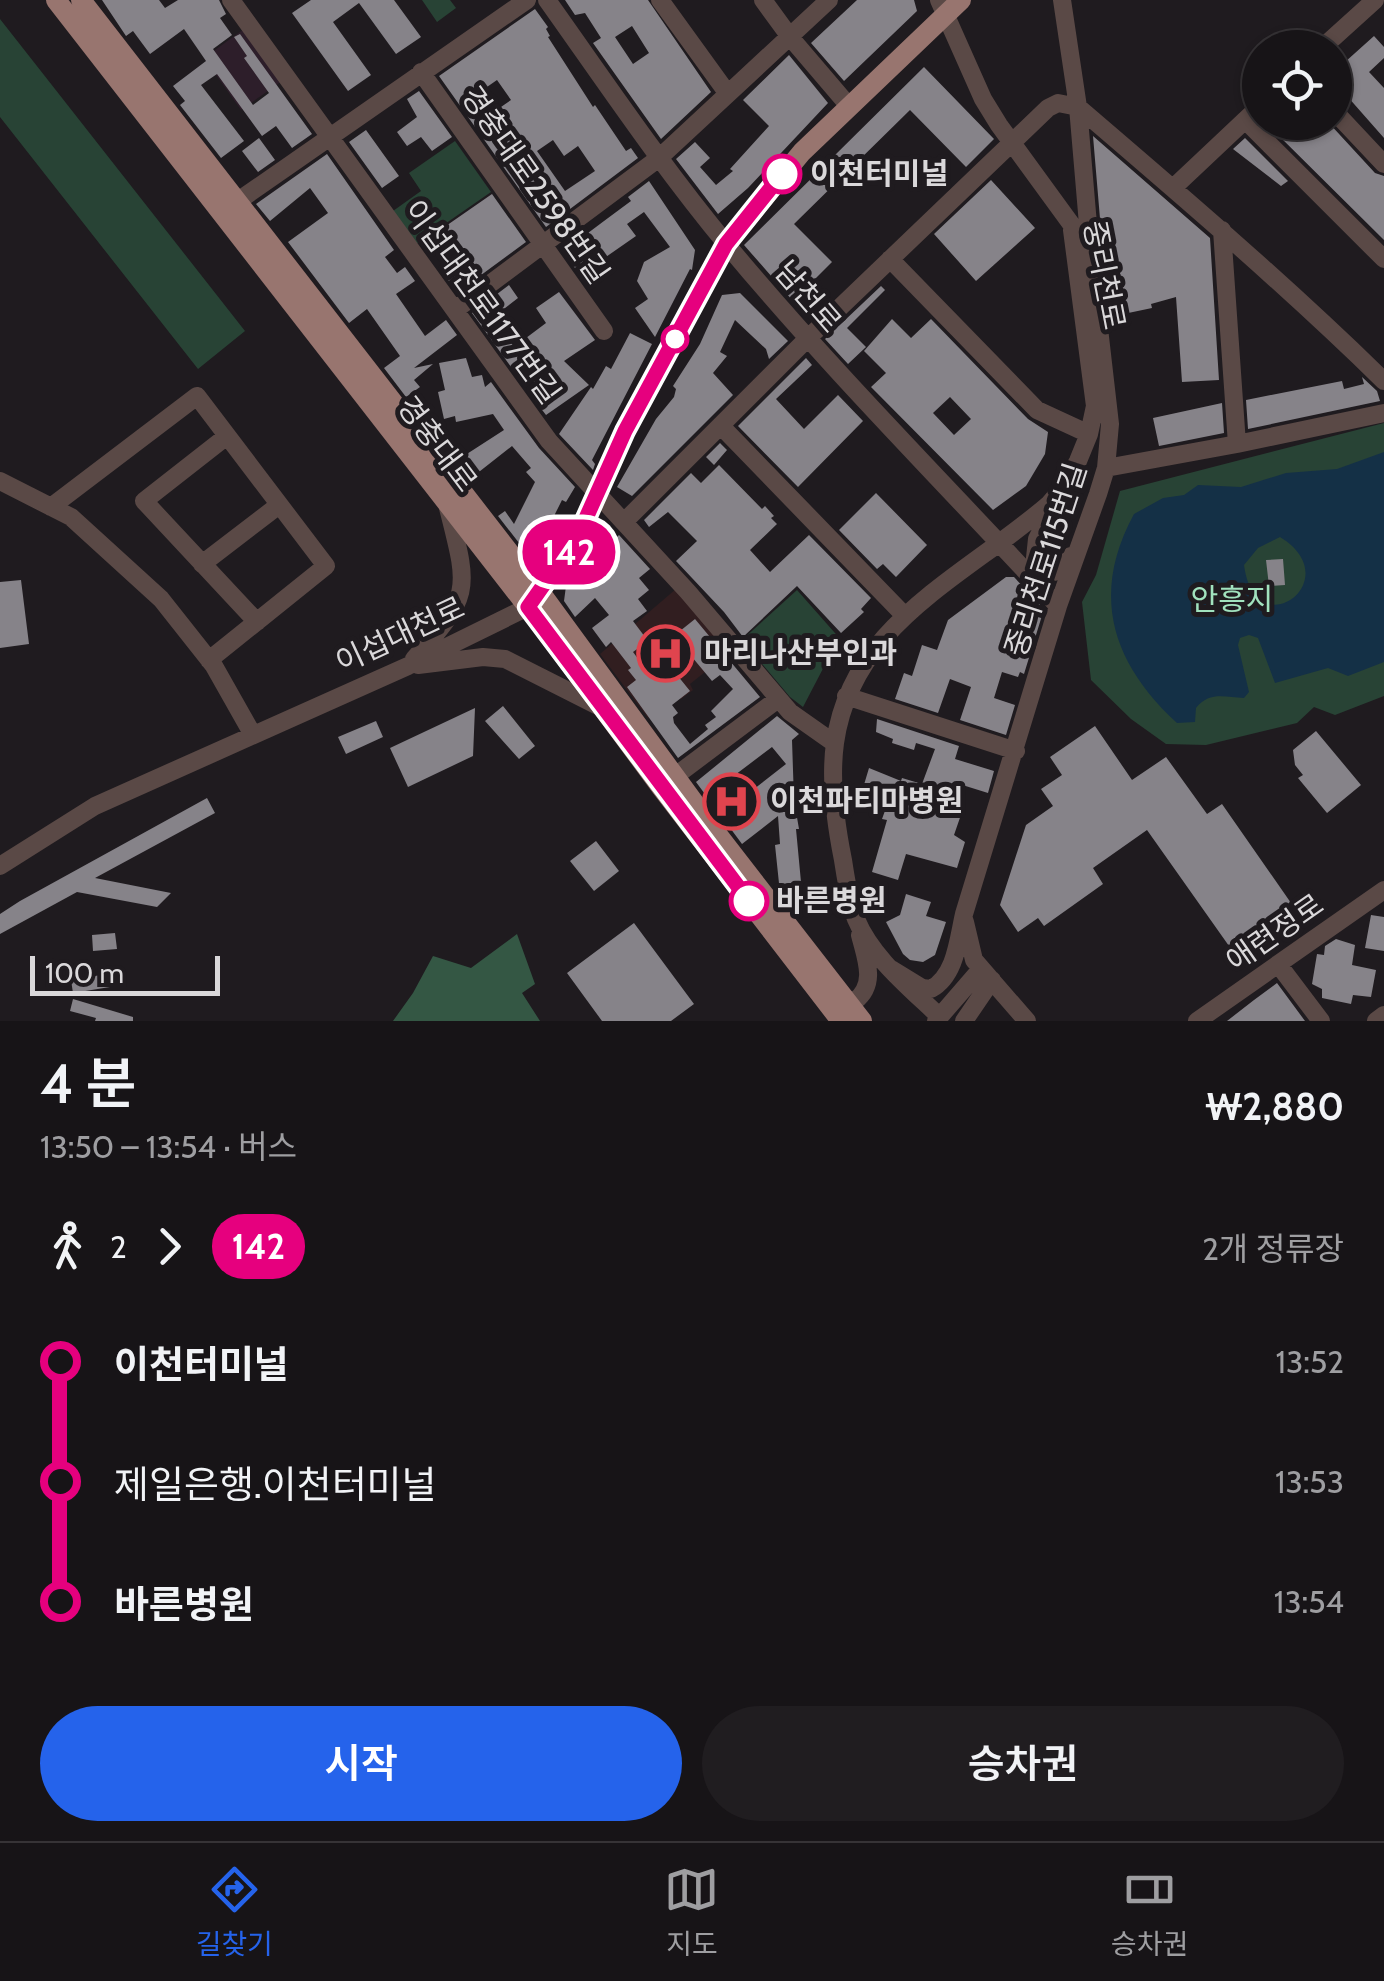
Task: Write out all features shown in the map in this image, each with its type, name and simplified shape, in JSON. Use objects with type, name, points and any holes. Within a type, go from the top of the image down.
[{"type":"main road","name":"경충대로","points":[[56,0],[448,508],[534,600],[604,710],[841,1021]]},
{"type":"main road","name":"경충대로","points":[[80,0],[238,201],[534,600],[862,1021]]},
{"type":"main road","points":[[534,600],[581,530],[625,431],[726,244],[802,152],[942,8],[961,0]]},
{"type":"street","name":"이섭대천로1177번길","points":[[231,0],[539,428],[598,493]]},
{"type":"street","name":"경충대로2598번길","points":[[238,201],[527,0]]},
{"type":"street","name":"남천로","points":[[547,0],[726,244],[808,339],[1058,606]]},
{"type":"street","points":[[660,0],[728,94]]},
{"type":"street","points":[[763,0],[848,105]]},
{"type":"street","points":[[455,310],[660,158],[830,0]]},
{"type":"street","points":[[1062,0],[1078,107],[1090,250]]},
{"type":"street","points":[[1342,30],[1375,0]]},
{"type":"street","name":"중리천로","points":[[938,1019],[891,969],[856,920],[833,804],[834,743],[846,696],[862,667],[904,616],[1049,504],[1065,485],[1089,434],[1096,395],[1070,220],[983,99],[942,8]]},
{"type":"street","name":"경충대로2598번길","points":[[421,72],[604,331]]},
{"type":"street","points":[[581,530],[602,520],[624,522],[1012,142],[1054,104],[1062,102],[1078,107],[1222,230],[1384,381]]},
{"type":"street","points":[[1173,188],[1242,123]]},
{"type":"street","points":[[1352,130],[1384,164]]},
{"type":"street","points":[[1265,140],[1384,259]]},
{"type":"street","name":"중리천로115번길","points":[[952,965],[1058,606],[1106,468],[1110,424],[1090,250],[1070,220]]},
{"type":"street","points":[[1222,230],[1238,444]]},
{"type":"street","points":[[890,259],[1037,410],[1089,434]]},
{"type":"street","points":[[51,507],[197,396],[326,566],[209,660]]},
{"type":"street","points":[[1106,468],[1384,413]]},
{"type":"street","points":[[721,426],[904,616]]},
{"type":"street","points":[[228,436],[144,501],[257,622]]},
{"type":"street","points":[[0,481],[71,517],[160,599],[209,660],[253,735]]},
{"type":"street","points":[[1065,485],[1040,532],[1035,558],[1048,571],[1059,570],[1081,540]]},
{"type":"street","points":[[598,493],[778,699],[802,722],[834,743]]},
{"type":"street","points":[[202,564],[279,504]]},
{"type":"street","points":[[408,666],[460,602],[460,556],[448,508]]},
{"type":"street","name":"이섭대천로","points":[[0,866],[95,806],[408,666],[534,600]]},
{"type":"street","points":[[408,666],[483,656],[505,659],[604,710]]},
{"type":"street","points":[[846,696],[1016,751]]},
{"type":"street","points":[[674,777],[778,699]]},
{"type":"street","name":"애련정로","points":[[1197,1021],[1384,890]]},
{"type":"street","points":[[964,914],[968,940],[982,970],[964,1021]]},
{"type":"street","points":[[845,1000],[855,1001],[862,996],[869,982],[856,920]]},
{"type":"street","points":[[891,969],[922,988],[931,989],[944,980],[952,965],[966,956],[1027,1021]]},
{"type":"street","points":[[1278,964],[1322,1021]]},
{"type":"street","points":[[938,1019],[982,970]]},
{"type":"street","points":[[1376,1021],[1384,1015]]},
{"type":"shaded area","points":[[244,29],[282,81],[241,110],[204,58]]},
{"type":"shaded area","name":"마리나산부인과","points":[[676,589],[730,652],[690,684],[693,690],[681,699],[677,695],[648,718],[600,654]]},
{"type":"green space","points":[[422,0],[450,0],[456,8],[437,22]]},
{"type":"green space","points":[[0,19],[245,331],[198,369],[0,117]]},
{"type":"green space","points":[[455,141],[491,192],[416,244],[393,211],[421,191],[409,173]]},
{"type":"green space","name":"안흥지","points":[[1384,423],[1384,696],[1335,715],[1314,707],[1297,723],[1206,745],[1166,744],[1131,719],[1091,680],[1082,602],[1096,575],[1120,491]]},
{"type":"green space","points":[[797,590],[842,641],[803,707],[742,640]]},
{"type":"green space","points":[[517,934],[535,984],[522,993],[540,1021],[393,1021],[433,956],[471,968]]},
{"type":"water","name":"안흥지","points":[[1384,452],[1384,662],[1348,676],[1328,668],[1275,683],[1258,638],[1249,635],[1240,638],[1238,645],[1249,692],[1244,698],[1206,699],[1196,708],[1195,722],[1177,723],[1137,676],[1123,652],[1115,626],[1111,600],[1113,572],[1134,514],[1163,498],[1184,495],[1198,485],[1241,487],[1286,473],[1337,469]],"holes":[[[1280,537],[1299,554],[1305,571],[1302,587],[1292,599],[1279,604],[1264,602],[1252,590],[1244,565],[1258,548]]]},
{"type":"building","points":[[102,0],[159,0],[165,8],[178,0],[219,0],[226,14],[220,18],[232,35],[213,49],[253,105],[269,93],[244,58],[247,56],[234,37],[240,34],[312,134],[292,148],[276,126],[262,136],[217,74],[201,85],[244,141],[221,158],[180,105],[185,101],[173,86],[206,61],[184,29],[150,54],[133,31],[126,36]]},
{"type":"building","points":[[311,0],[394,0],[421,37],[396,54],[359,3],[333,22],[371,75],[348,91],[292,13]]},
{"type":"building","points":[[565,0],[648,0],[711,92],[661,139],[593,43],[601,38],[585,13],[575,15]],"holes":[[[632,26],[649,53],[633,64],[615,37]]]},
{"type":"building","points":[[857,0],[914,0],[917,11],[844,81],[811,43]]},
{"type":"building","points":[[535,9],[548,27],[548,37],[593,107],[626,151],[631,148],[638,158],[546,227],[439,76]],"holes":[[[497,80],[511,100],[488,116],[474,96]],[[553,140],[564,156],[578,146],[595,171],[565,191],[537,151]]]},
{"type":"building","points":[[1374,36],[1384,47],[1384,58],[1369,72],[1384,88],[1384,138],[1352,102],[1352,56]]},
{"type":"building","points":[[789,55],[828,103],[748,188],[718,214],[676,159],[695,142],[710,158],[700,167],[716,185],[733,171],[730,169],[769,126],[743,100]]},
{"type":"building","name":"이천터미널","points":[[924,67],[994,139],[966,167],[910,110],[794,224],[832,262],[793,301],[744,245]]},
{"type":"building","points":[[419,91],[452,137],[432,151],[421,137],[407,146],[397,132],[417,117],[407,99]]},
{"type":"building","points":[[366,130],[399,176],[382,188],[349,142]]},
{"type":"building","points":[[1093,136],[1210,238],[1219,380],[1182,382],[1176,297],[1151,304],[1152,308],[1114,316],[1109,289],[1124,287],[1113,250],[1103,254]]},
{"type":"building","points":[[259,138],[275,160],[258,172],[242,151]]},
{"type":"building","points":[[1247,140],[1288,181],[1281,186],[1233,149]]},
{"type":"building","points":[[1283,140],[1345,140],[1375,173],[1384,176],[1384,240]]},
{"type":"building","points":[[327,154],[394,250],[385,257],[397,273],[405,267],[415,281],[396,294],[425,336],[446,320],[457,335],[414,368],[433,364],[414,380],[420,387],[406,397],[384,368],[400,356],[367,309],[349,323],[288,242],[328,213],[310,188],[270,221],[256,204]]},
{"type":"building","points":[[991,180],[1035,228],[976,281],[934,234]]},
{"type":"building","points":[[649,181],[695,250],[692,270],[655,337],[635,308],[648,299],[637,281],[644,262],[670,247],[644,212],[627,224],[636,236],[580,275],[560,247],[580,232],[584,236],[631,201],[628,197]]},
{"type":"building","points":[[492,194],[526,242],[458,292],[444,275],[465,260],[443,228]]},
{"type":"building","points":[[509,285],[518,298],[492,318],[514,347],[546,323],[536,308],[559,292],[595,340],[564,361],[589,385],[546,415],[536,402],[544,396],[522,365],[514,371],[472,313]]},
{"type":"building","points":[[881,286],[885,290],[847,328],[866,347],[848,364],[825,339]]},
{"type":"building","points":[[740,293],[788,341],[769,359],[766,349],[735,320],[720,352],[727,356],[713,373],[733,395],[632,496],[617,487],[656,419],[674,397],[673,386],[700,344],[722,295]]},
{"type":"building","points":[[892,319],[911,338],[931,319],[1028,419],[1048,432],[1045,454],[1026,486],[993,510],[871,387],[886,373],[864,351]],"holes":[[[950,397],[971,419],[954,435],[933,413]]]},
{"type":"building","points":[[630,333],[652,344],[592,460],[593,470],[559,434],[606,366],[611,369]]},
{"type":"building","points":[[466,358],[472,377],[482,375],[485,387],[491,382],[539,448],[575,487],[566,502],[562,500],[536,552],[526,552],[498,516],[505,511],[514,524],[535,482],[526,472],[531,468],[512,446],[470,479],[456,461],[504,430],[493,414],[456,422],[455,416],[444,419],[438,392],[445,390],[439,363]]},
{"type":"building","points":[[806,358],[812,365],[776,399],[804,429],[838,395],[863,421],[798,487],[738,426]]},
{"type":"building","points":[[1362,377],[1377,391],[1380,401],[1248,429],[1246,400],[1342,381],[1344,389],[1364,384]]},
{"type":"building","points":[[1222,403],[1224,433],[1159,446],[1153,418]]},
{"type":"building","points":[[720,443],[727,450],[714,465],[706,457]]},
{"type":"building","points":[[719,465],[762,509],[765,506],[774,516],[771,518],[777,524],[750,550],[770,572],[809,535],[871,598],[861,609],[864,612],[841,633],[797,586],[743,637],[676,561],[697,541],[668,512],[649,527],[644,520],[691,473],[701,483]]},
{"type":"building","points":[[876,493],[927,545],[896,577],[883,564],[877,569],[839,530]]},
{"type":"building","points":[[619,535],[650,569],[639,578],[649,590],[638,599],[647,611],[633,621],[648,641],[633,652],[645,668],[675,645],[670,639],[695,619],[760,697],[678,758],[627,687],[636,680],[628,670],[631,668],[611,642],[606,647],[592,628],[609,615],[595,598],[575,617],[564,601],[566,586]],"holes":[[[687,651],[712,681],[720,675],[733,689],[711,711],[716,717],[705,725],[708,729],[690,744],[674,723],[673,717],[678,713],[672,705],[690,691],[669,665]]]},
{"type":"building","points":[[1283,559],[1285,585],[1269,586],[1266,560]]},
{"type":"building","points":[[1006,577],[1014,577],[1044,609],[1024,674],[1020,672],[1018,677],[1002,672],[994,698],[1015,705],[1006,735],[960,720],[971,687],[950,679],[938,713],[895,699],[904,673],[912,676],[922,645],[937,650],[948,620]]},
{"type":"building","points":[[21,580],[29,644],[0,648],[0,582]]},
{"type":"building","points":[[503,706],[535,746],[519,759],[485,721]]},
{"type":"building","points":[[475,708],[473,756],[408,787],[390,748]]},
{"type":"building","points":[[777,716],[799,734],[792,740],[804,914],[797,915],[780,893],[775,845],[780,844],[778,816],[742,844],[696,782]],"holes":[[[772,747],[786,764],[745,796],[731,778]]]},
{"type":"building","points":[[877,719],[959,746],[955,759],[994,771],[988,793],[956,783],[948,804],[963,809],[954,835],[965,842],[957,868],[906,854],[898,880],[872,872],[887,820],[882,819],[886,808],[883,803],[865,798],[863,788],[869,768],[901,781],[902,778],[922,784],[935,749],[916,743],[914,750],[892,743],[893,739],[876,732]]},
{"type":"building","points":[[376,721],[383,737],[346,754],[338,737]]},
{"type":"building","points":[[1095,726],[1132,780],[1166,757],[1207,814],[1222,804],[1291,903],[1229,946],[1147,830],[1093,868],[1103,884],[1044,926],[1038,918],[1018,932],[1000,905],[1026,825],[1053,806],[1041,789],[1062,775],[1050,757]]},
{"type":"building","points":[[1316,731],[1361,785],[1327,813],[1298,778],[1303,775],[1295,765],[1293,750]]},
{"type":"building","points":[[207,798],[215,813],[95,878],[171,893],[157,907],[77,892],[0,934],[0,914]]},
{"type":"building","points":[[596,841],[619,871],[594,891],[570,861]]},
{"type":"building","points":[[906,894],[931,902],[926,916],[946,922],[935,955],[923,962],[903,954],[886,922],[900,915]]},
{"type":"building","points":[[1371,915],[1384,917],[1384,951],[1365,948]]},
{"type":"building","points":[[634,923],[694,1004],[671,1021],[602,1021],[567,973]]},
{"type":"building","points":[[115,933],[117,949],[93,951],[92,935]]},
{"type":"building","points":[[1336,939],[1355,945],[1352,965],[1376,970],[1371,997],[1353,995],[1351,1004],[1322,998],[1322,989],[1312,984],[1317,954],[1324,955],[1325,946]]},
{"type":"building","points":[[107,974],[110,987],[73,993],[71,980]]},
{"type":"building","points":[[1277,983],[1305,1021],[1227,1021],[1254,1000]]},
{"type":"building","points":[[73,999],[133,1017],[133,1021],[95,1021],[96,1018],[70,1011]]},
{"type":"bus line","name":"142","points":[[749,901],[528,607],[578,536],[625,431],[726,244],[782,174]]},
{"type":"place","name":"이천터미널","points":[[782,174]]},
{"type":"place","name":"마리나산부인과","points":[[665,653]]},
{"type":"place","name":"이천파티마병원","points":[[731,801]]},
{"type":"place","name":"바른병원","points":[[749,901]]}]
